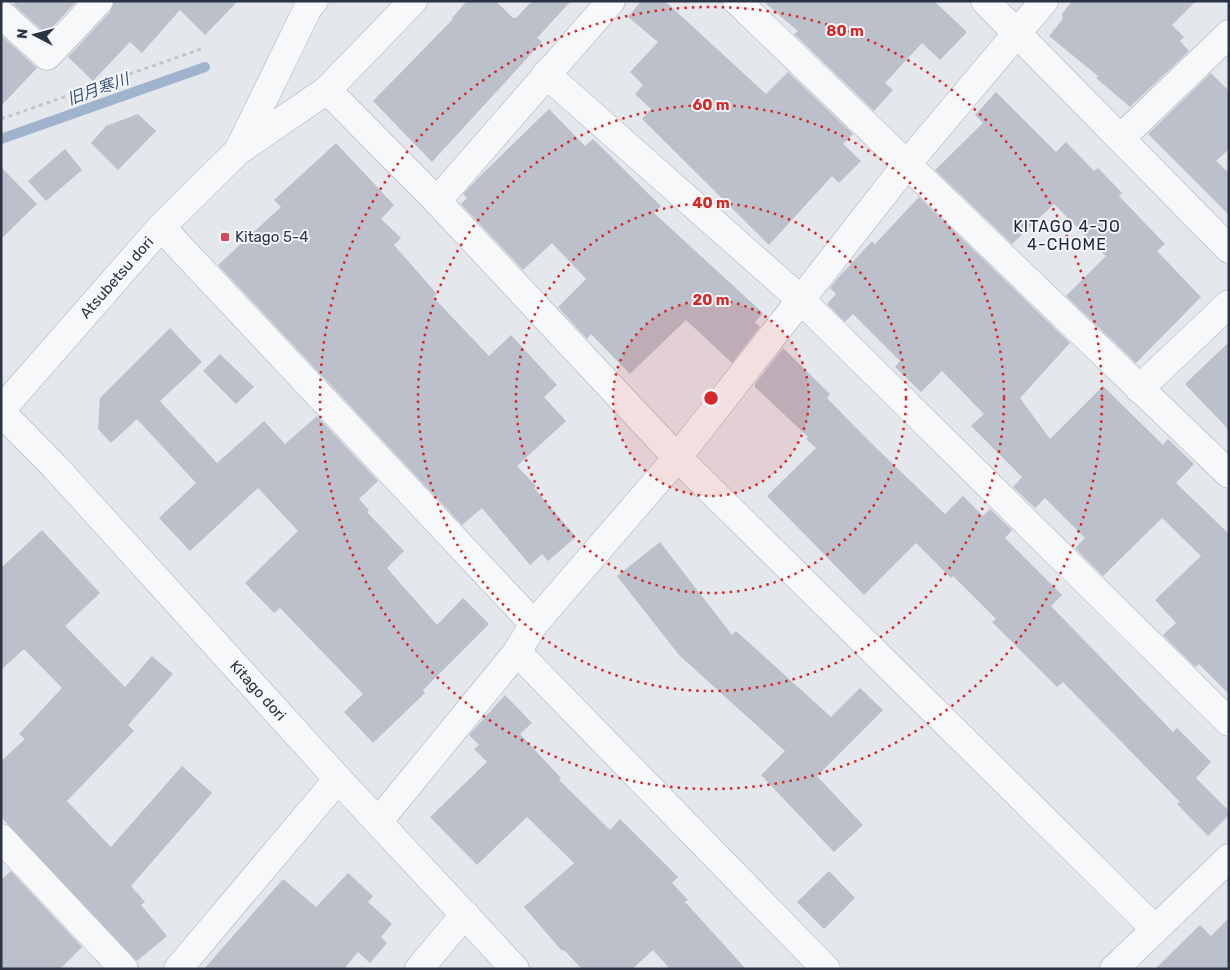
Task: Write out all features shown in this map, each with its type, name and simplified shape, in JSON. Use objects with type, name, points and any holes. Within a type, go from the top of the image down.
[{"type":"street","points":[[1,14],[47,56],[100,1]]},
{"type":"street","name":"Atsubetsu dori","points":[[238,151],[308,8],[314,1]]},
{"type":"street","name":"Atsubetsu dori","points":[[1,411],[161,228],[238,151],[327,90],[413,1]]},
{"type":"street","points":[[437,201],[611,1]]},
{"type":"street","points":[[737,1],[1229,474]]},
{"type":"street","points":[[985,1],[1229,249]]},
{"type":"street","points":[[378,822],[517,652],[534,624],[677,458],[907,164],[1044,1]]},
{"type":"street","points":[[1121,138],[1229,34]]},
{"type":"street","points":[[546,74],[800,300],[1229,722]]},
{"type":"street","points":[[327,90],[437,201],[677,458],[1155,929]]},
{"type":"street","points":[[161,228],[534,624]]},
{"type":"street","points":[[1140,389],[1229,304]]},
{"type":"street","name":"Kitago dori","points":[[1,411],[56,468],[338,779],[515,969]]},
{"type":"street","points":[[517,652],[826,969]]},
{"type":"street","points":[[178,969],[338,779]]},
{"type":"street","points":[[1,838],[124,969]]},
{"type":"street","points":[[1114,969],[1229,858]]},
{"type":"street","points":[[419,969],[465,914]]},
{"type":"path","points":[[1,119],[201,49]]},
{"type":"building","points":[[16,1],[77,1],[46,34],[13,4]]},
{"type":"building","points":[[114,1],[238,1],[205,35],[180,10],[142,53],[130,42],[93,81],[68,57],[110,12]]},
{"type":"building","points":[[467,1],[496,1],[513,18],[516,18],[532,1],[571,1],[537,38],[542,42],[432,162],[373,101],[453,19]]},
{"type":"building","points":[[641,1],[665,1],[766,94],[788,72],[853,134],[843,144],[861,161],[839,183],[832,176],[769,245],[642,119],[651,109],[635,94],[643,85],[630,72],[658,42],[628,17]]},
{"type":"building","points":[[763,1],[934,1],[967,32],[940,60],[922,43],[885,83],[893,90],[874,111],[794,34],[798,31]]},
{"type":"building","points":[[1072,1],[1196,1],[1172,25],[1184,37],[1180,41],[1189,51],[1130,107],[1096,78],[1098,76],[1049,36],[1063,19],[1062,14]]},
{"type":"building","points":[[1,35],[37,68],[1,106]]},
{"type":"building","points":[[1211,73],[1229,91],[1229,149],[1216,161],[1229,173],[1229,215],[1148,134]]},
{"type":"building","points":[[996,92],[1056,152],[1066,142],[1094,171],[1098,168],[1122,193],[1119,196],[1165,244],[1157,251],[1201,297],[1136,363],[1066,296],[1106,256],[1054,204],[1012,244],[935,170],[983,123],[975,115]]},
{"type":"building","points":[[549,109],[585,146],[593,139],[661,206],[654,213],[763,313],[755,322],[760,327],[732,363],[686,320],[630,374],[591,334],[587,339],[558,307],[586,279],[552,243],[523,270],[461,204],[467,198],[463,194]]},
{"type":"building","points":[[138,114],[156,131],[118,170],[91,143],[106,126]]},
{"type":"building","points":[[336,143],[394,205],[381,219],[401,238],[394,245],[437,294],[433,297],[489,356],[511,335],[557,385],[544,397],[566,421],[517,466],[536,486],[534,488],[576,537],[548,561],[542,554],[530,565],[482,508],[462,525],[218,265],[281,207],[274,200]]},
{"type":"building","points":[[65,149],[82,170],[46,201],[28,181]]},
{"type":"building","points":[[1,167],[37,204],[1,239]]},
{"type":"building","points":[[919,197],[1070,343],[1020,398],[1050,439],[1103,386],[1163,445],[1168,439],[1194,464],[1176,483],[1227,532],[1229,531],[1229,694],[1199,664],[1195,667],[1163,635],[1176,623],[1155,600],[1201,556],[1162,518],[1103,576],[1075,548],[1085,538],[1045,498],[1035,508],[1013,487],[1022,477],[971,426],[984,414],[942,371],[921,392],[895,367],[900,361],[853,314],[845,322],[827,304],[836,294],[830,288],[837,279],[872,241],[875,244]]},
{"type":"building","points":[[170,328],[202,362],[160,401],[217,463],[264,421],[285,444],[317,416],[378,481],[359,499],[369,510],[367,512],[404,551],[387,568],[437,625],[463,598],[489,624],[423,690],[425,693],[373,743],[344,712],[363,694],[280,608],[274,613],[245,583],[298,531],[258,488],[190,551],[159,518],[196,483],[137,419],[111,443],[98,429],[100,398]]},
{"type":"building","points":[[1229,342],[1229,430],[1185,384]]},
{"type":"building","points":[[783,348],[830,394],[827,398],[945,514],[963,496],[983,516],[990,509],[1012,530],[1005,538],[1062,595],[1051,606],[1173,732],[1177,728],[1211,762],[1196,778],[1229,811],[1229,815],[1208,836],[1177,804],[1180,802],[1063,682],[1057,687],[992,622],[996,619],[953,576],[951,578],[916,543],[864,595],[767,496],[816,448],[806,439],[808,437],[755,387],[755,384]]},
{"type":"building","points":[[220,354],[254,387],[236,404],[203,371]]},
{"type":"building","points":[[42,530],[100,593],[65,626],[125,687],[152,656],[173,674],[128,725],[134,731],[67,801],[111,847],[182,766],[212,793],[131,886],[145,902],[141,905],[167,936],[137,961],[1,817],[1,761],[25,739],[19,734],[62,688],[24,649],[1,670],[1,568]]},
{"type":"building","points":[[660,542],[732,635],[736,631],[831,717],[860,688],[883,710],[817,776],[863,825],[834,852],[761,775],[785,751],[679,655],[617,576]]},
{"type":"building","points":[[505,695],[532,723],[520,734],[561,778],[559,780],[610,830],[620,819],[678,877],[672,883],[688,900],[685,902],[746,969],[670,969],[653,950],[632,969],[582,969],[564,950],[562,951],[524,907],[574,863],[527,817],[477,865],[430,817],[487,762],[474,749],[479,745],[469,735]]},
{"type":"building","points":[[11,871],[82,947],[60,969],[1,969],[1,880]]},
{"type":"building","points":[[829,871],[855,898],[824,929],[797,902]]},
{"type":"building","points":[[348,873],[373,896],[368,902],[392,924],[381,937],[387,943],[370,963],[358,952],[344,969],[204,969],[283,879],[316,907]]},
{"type":"building","points":[[1229,918],[1229,969],[1155,969],[1200,925],[1211,936]]},
{"type":"waterway","name":"旧月寒川","points":[[1,139],[205,67]]},
{"type":"place","name":"Kitago 5-4","points":[[225,237]]},
{"type":"district","name":"KITAGO 4-JO 4-CHOME","points":[[1067,235]]}]
